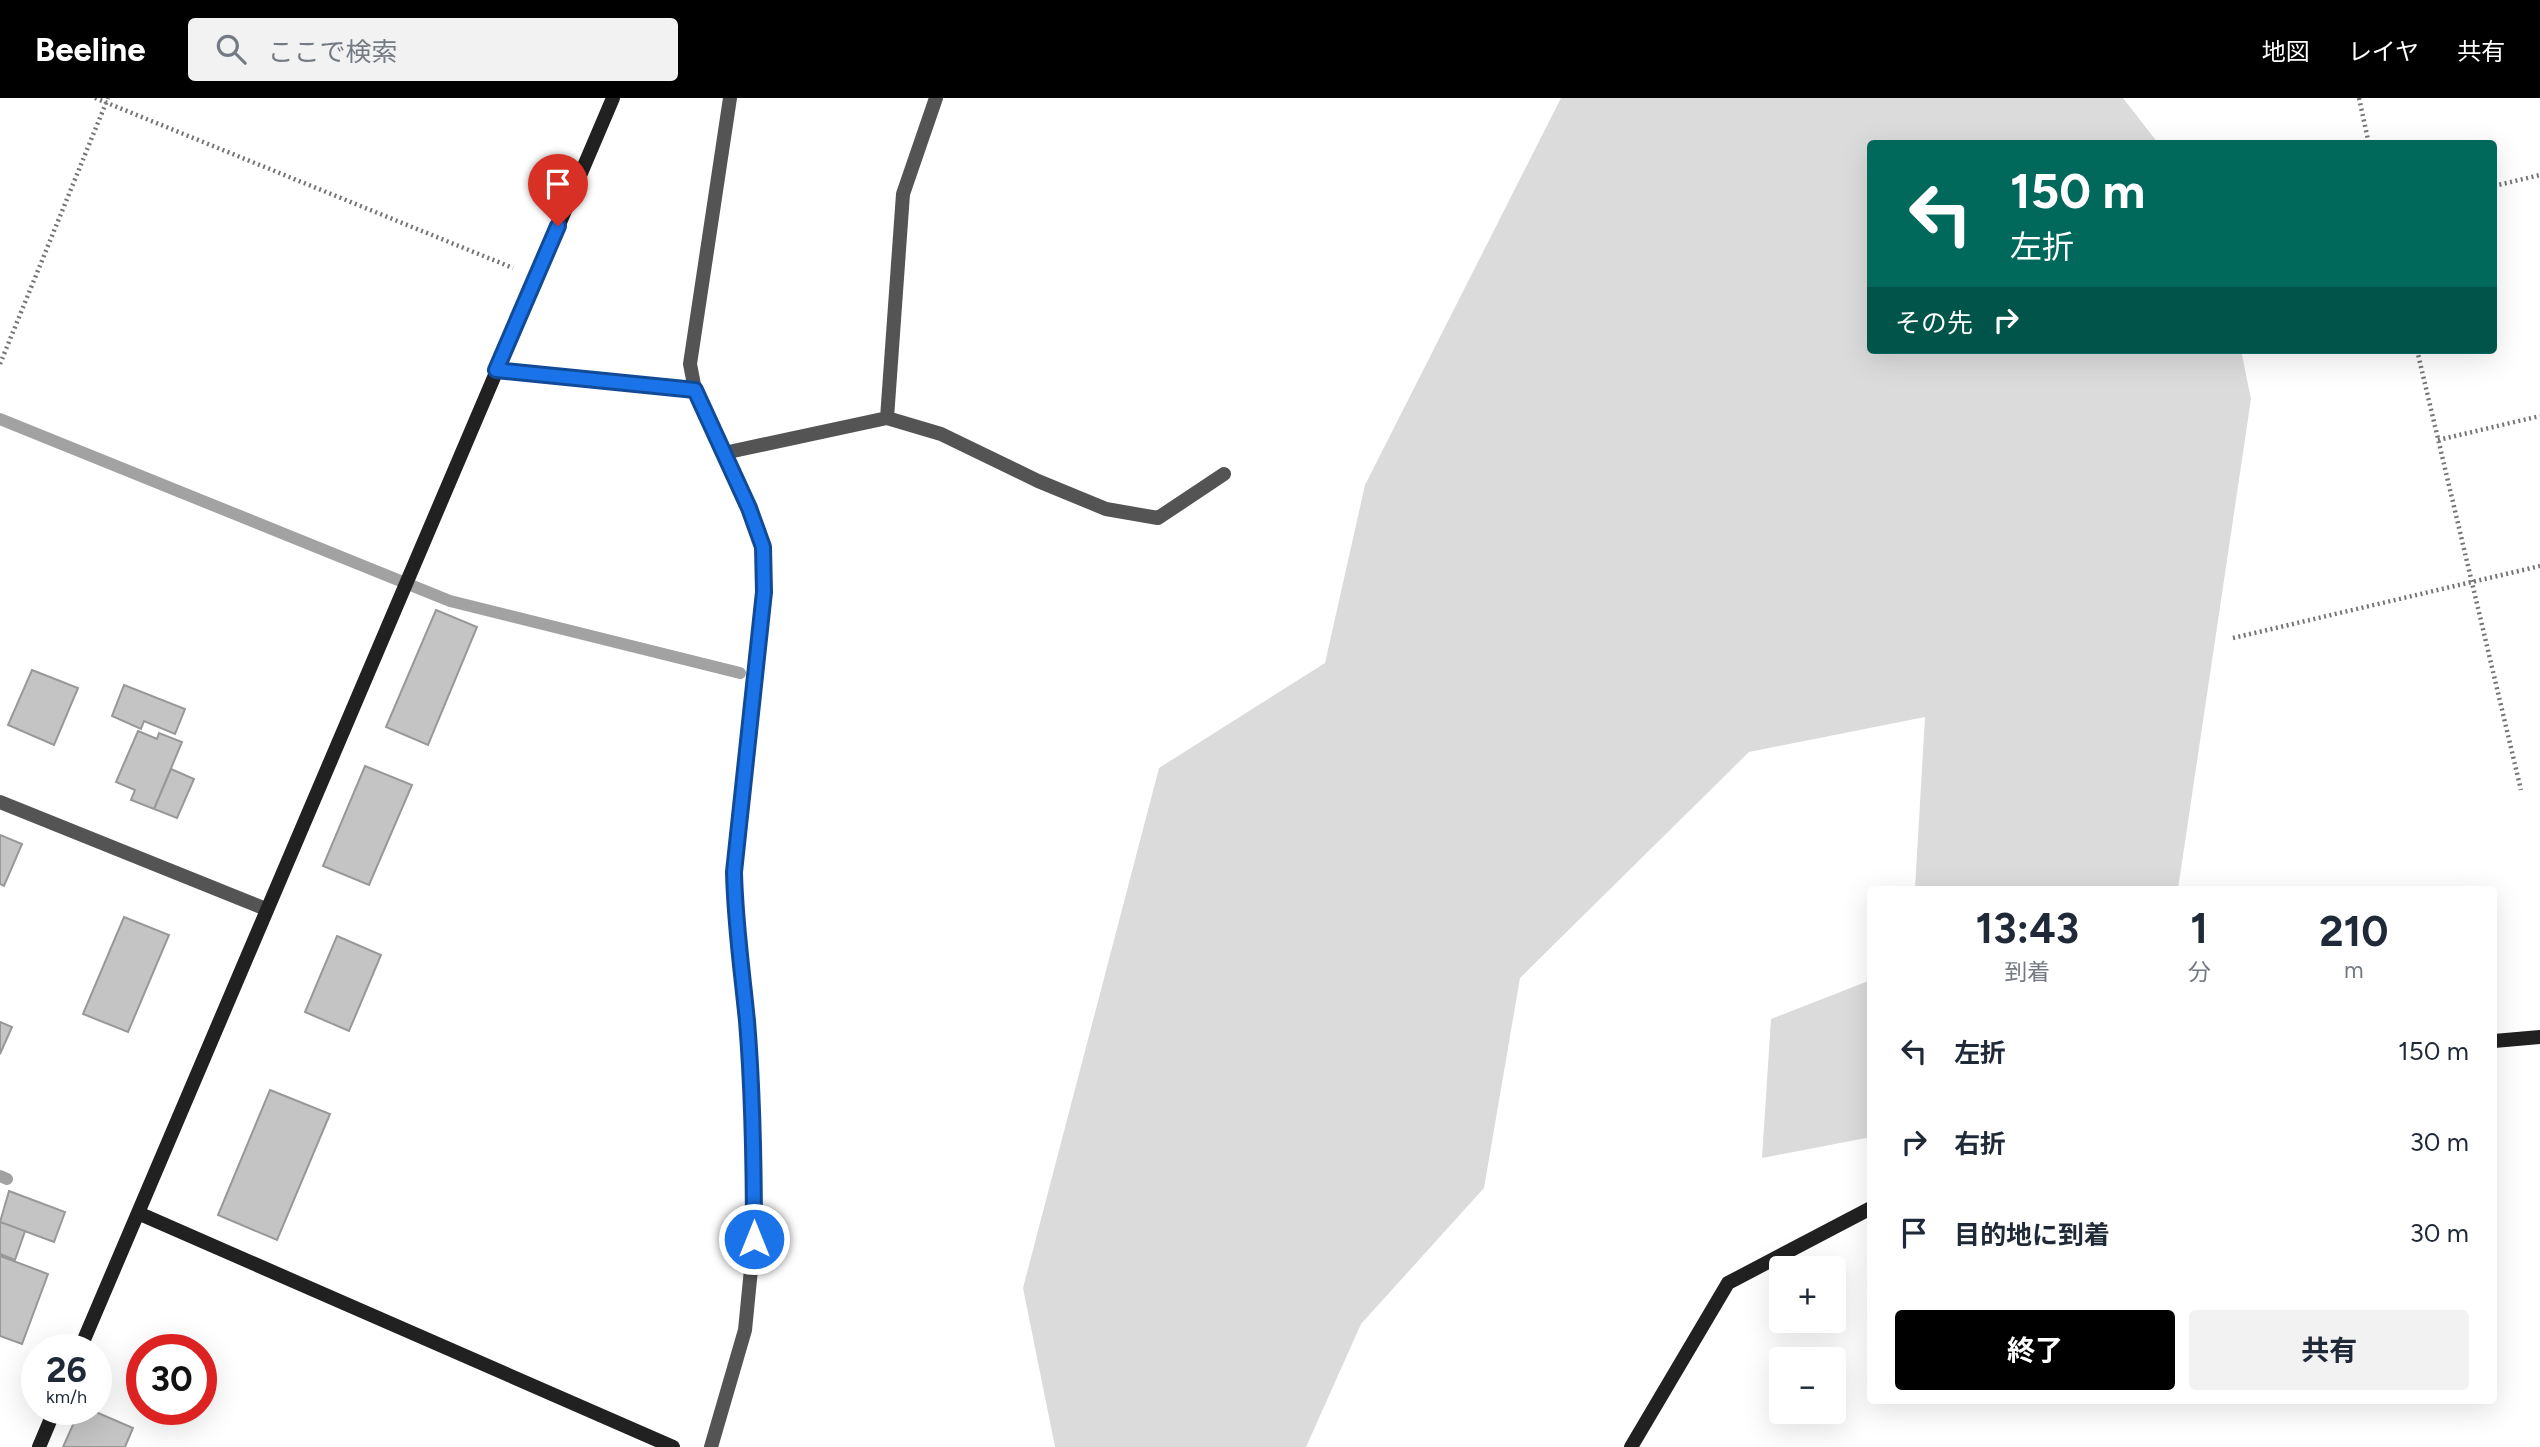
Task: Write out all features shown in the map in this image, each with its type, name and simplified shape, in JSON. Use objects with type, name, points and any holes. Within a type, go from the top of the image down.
[{"type":"street","points":[[86,1334],[613,98]]},
{"type":"street","points":[[710,1447],[745,1330],[754,1239],[754,1121],[747,1020],[735,912],[734,872],[764,592],[763,547],[749,508],[695,390],[690,364],[730,98]]},
{"type":"street","points":[[887,418],[903,194],[936,98]]},
{"type":"street","points":[[496,370],[695,390]]},
{"type":"street","points":[[724,453],[887,418],[941,435],[1038,481],[1106,509],[1158,518],[1224,474]]},
{"type":"street","points":[[0,802],[266,909]]},
{"type":"street","points":[[2497,1041],[2540,1037]]},
{"type":"street","points":[[1632,1447],[1728,1283],[1867,1210]]},
{"type":"street","points":[[138,1213],[673,1447]]},
{"type":"street","points":[[39,1447],[48,1425]]},
{"type":"path","points":[[95,98],[107,100],[536,278]]},
{"type":"path","points":[[2359,98],[2368,140]]},
{"type":"path","points":[[0,364],[107,100]]},
{"type":"path","points":[[2497,185],[2540,175]]},
{"type":"path","points":[[2418,354],[2521,790]]},
{"type":"path","points":[[2438,440],[2540,416]]},
{"type":"path","points":[[2233,638],[2540,566]]},
{"type":"shaded area","points":[[1561,98],[2123,98],[2156,140],[1867,140],[1867,354],[2242,354],[2251,399],[2178,886],[1915,886],[1925,717],[1749,752],[1520,978],[1484,1188],[1361,1324],[1306,1447],[1055,1447],[1023,1288],[1159,768],[1325,663],[1365,485]]},
{"type":"shaded area","points":[[1867,982],[1867,1138],[1762,1158],[1771,1019]]},
{"type":"building","points":[[436,610],[477,627],[428,745],[386,727]]},
{"type":"building","points":[[32,670],[78,688],[54,745],[8,725]]},
{"type":"building","points":[[124,685],[185,709],[175,734],[144,721],[141,729],[112,716]]},
{"type":"building","points":[[138,731],[157,739],[159,733],[182,742],[154,809],[131,800],[135,790],[116,782]]},
{"type":"building","points":[[365,766],[412,785],[369,885],[323,866]]},
{"type":"building","points":[[171,769],[194,779],[177,818],[154,809]]},
{"type":"building","points":[[0,835],[22,844],[4,886],[0,884]]},
{"type":"building","points":[[124,917],[169,935],[128,1032],[83,1014]]},
{"type":"building","points":[[337,936],[381,955],[349,1031],[305,1012]]},
{"type":"building","points":[[0,1022],[12,1027],[0,1054]]},
{"type":"building","points":[[270,1090],[330,1114],[277,1240],[218,1215]]},
{"type":"building","points":[[9,1191],[65,1212],[54,1242],[0,1222]]},
{"type":"building","points":[[0,1222],[25,1231],[15,1260],[0,1254]]},
{"type":"building","points":[[0,1256],[48,1274],[26,1334],[21,1334],[21,1344],[0,1336]]},
{"type":"building","points":[[112,1419],[133,1428],[125,1447],[63,1447],[73,1425],[112,1425]]},
{"type":"waterway","points":[[0,419],[450,601],[740,673]]},
{"type":"waterway","points":[[0,1176],[7,1179]]},
{"type":"route","points":[[558,226],[496,370],[695,390],[749,508],[763,547],[764,592],[734,872],[735,912],[747,1020],[754,1121],[754,1239]]}]
